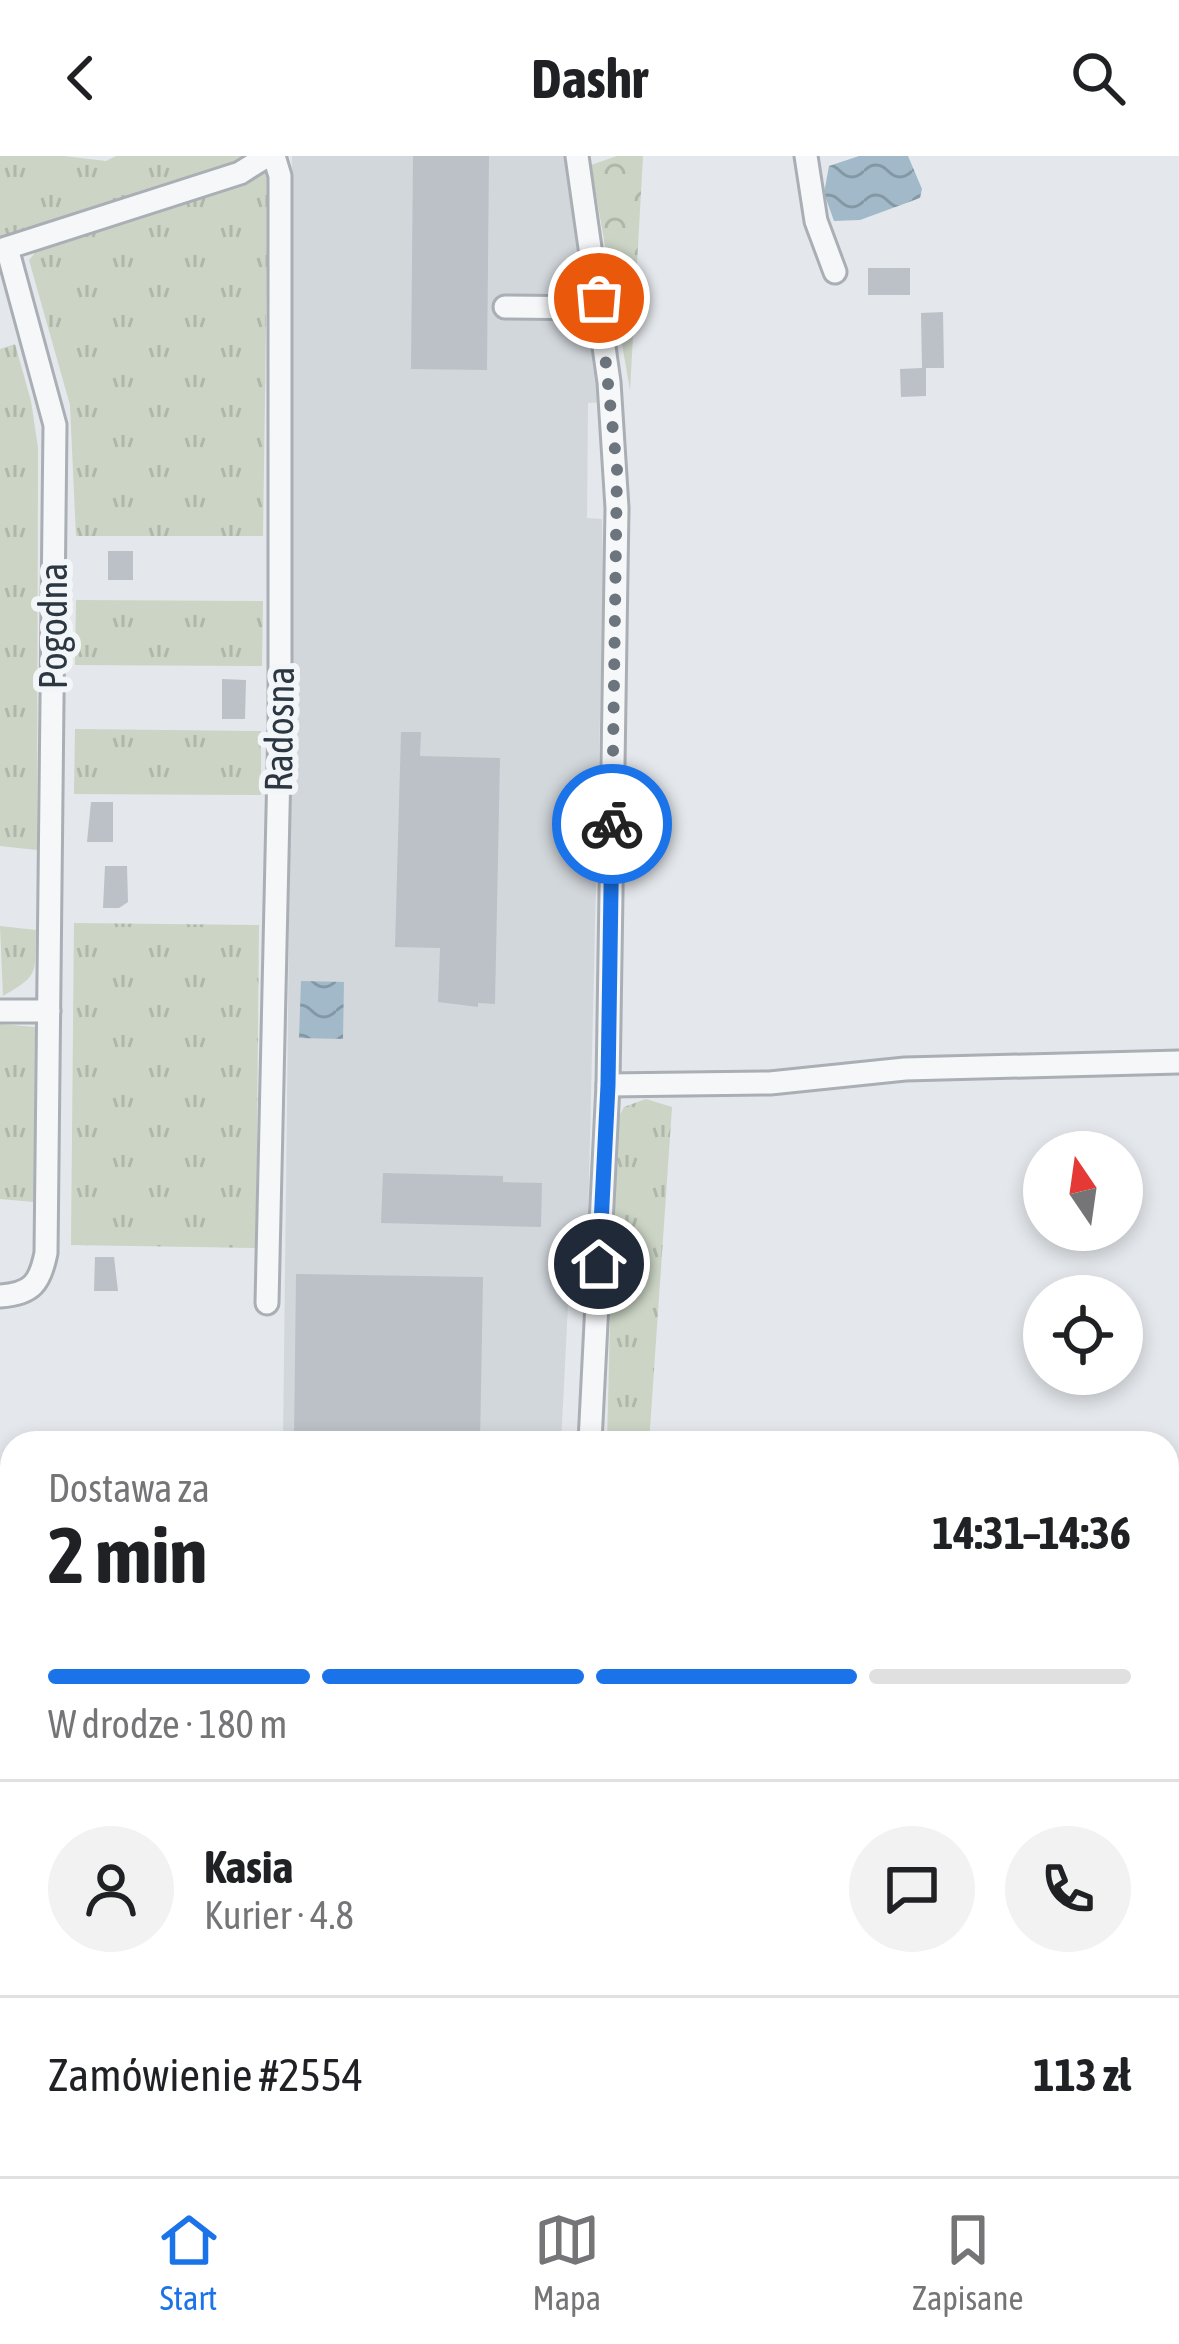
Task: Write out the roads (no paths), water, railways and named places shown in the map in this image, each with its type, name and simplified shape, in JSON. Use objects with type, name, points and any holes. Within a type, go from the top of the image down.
[{"type":"street","name":"Radosna","points":[[4,249],[240,172],[270,156],[280,176],[280,723],[267,1304]]},
{"type":"street","points":[[577,156],[601,308],[617,469],[608,1085],[591,1431]]},
{"type":"street","points":[[806,156],[815,221],[835,272]]},
{"type":"street","name":"Pogodna","points":[[0,1296],[34,1287],[46,1253],[55,425],[4,249]]},
{"type":"street","points":[[505,307],[601,308]]},
{"type":"street","points":[[0,1011],[49,1011]]},
{"type":"street","points":[[608,1085],[770,1083],[905,1069],[1179,1062]]},
{"type":"water","points":[[859,156],[908,156],[922,189],[920,198],[860,220],[834,221],[824,193],[829,166]]},
{"type":"water","points":[[301,981],[344,982],[343,1039],[299,1038]]}]
